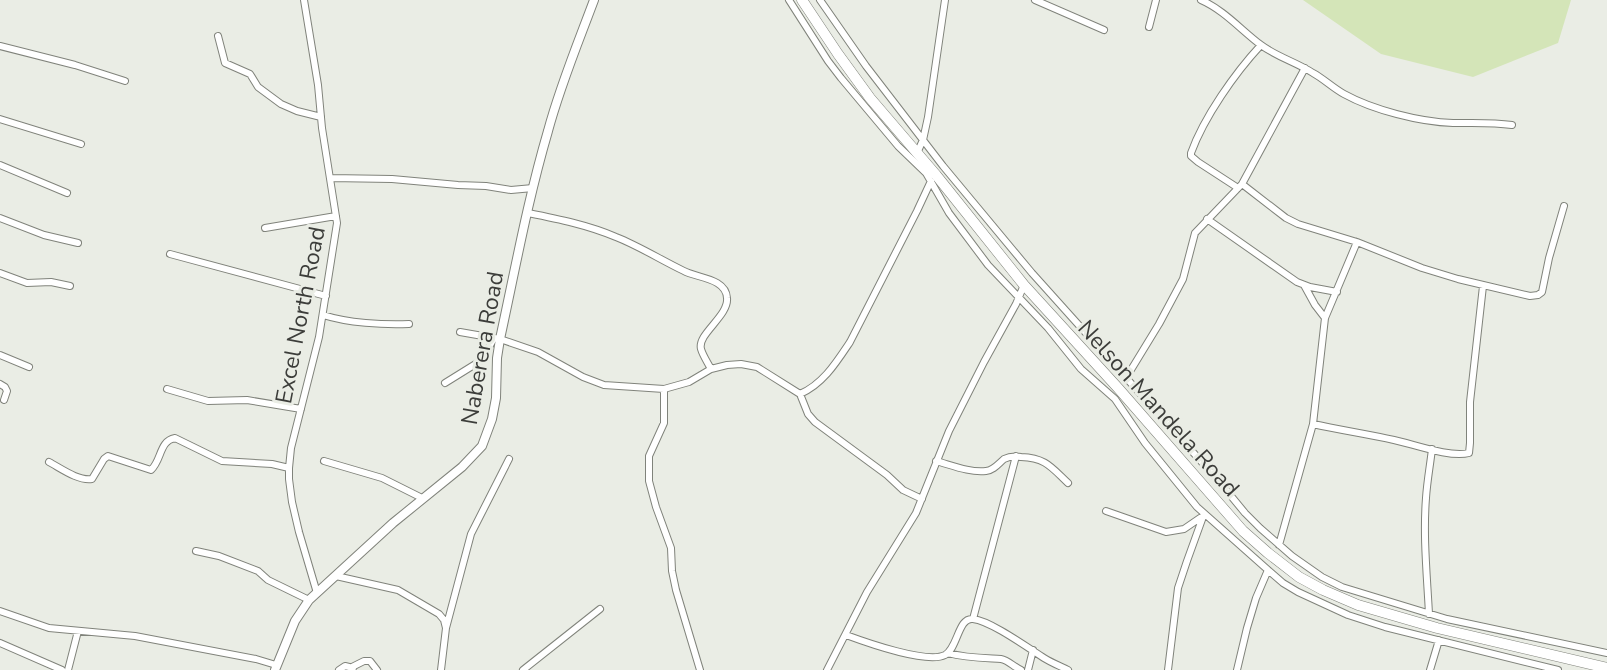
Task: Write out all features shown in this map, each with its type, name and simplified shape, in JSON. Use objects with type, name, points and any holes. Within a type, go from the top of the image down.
[{"type":"main road","name":"Nelson Mandela Road","points":[[802,0],[849,71],[1024,285],[1243,531],[1276,560],[1299,577],[1350,602],[1437,628],[1606,665]]},
{"type":"street","name":"Excel North Road","points":[[304,0],[336,216],[323,315],[291,448],[289,468],[292,502],[317,593]]},
{"type":"street","name":"Naberera Road","points":[[275,667],[295,621],[309,600],[482,446],[496,398],[497,338],[533,188],[548,129],[594,0]]},
{"type":"street","points":[[789,0],[841,78],[931,181],[974,249],[1048,328],[1081,369],[1115,399],[1145,443],[1203,515],[1283,583],[1336,611],[1365,621],[1558,670]]},
{"type":"street","points":[[820,0],[923,140],[1032,273],[1245,513],[1279,545],[1333,584],[1429,614],[1510,634],[1607,653]]},
{"type":"street","points":[[917,153],[923,140],[931,100],[946,0]]},
{"type":"street","points":[[1035,0],[1050,3],[1104,30]]},
{"type":"street","points":[[1149,27],[1156,0]]},
{"type":"street","points":[[1201,0],[1216,8],[1261,45],[1306,68],[1343,94],[1364,103],[1387,111],[1443,122],[1512,125]]},
{"type":"street","points":[[218,37],[225,63],[250,74],[258,86],[281,104],[321,117]]},
{"type":"street","points":[[1261,45],[1219,100],[1191,156],[1292,222],[1357,242],[1422,268],[1483,286],[1533,296],[1540,294],[1544,287],[1564,206]]},
{"type":"street","points":[[0,46],[125,81]]},
{"type":"street","points":[[1126,378],[1183,279],[1195,233],[1240,186],[1306,68]]},
{"type":"street","points":[[0,118],[81,144]]},
{"type":"street","points":[[0,165],[67,193]]},
{"type":"street","points":[[330,178],[393,179],[511,190],[533,188]]},
{"type":"street","points":[[800,394],[819,382],[850,342],[931,181]]},
{"type":"street","points":[[528,213],[613,235],[688,273],[713,280],[727,296],[719,318],[700,346],[710,369]]},
{"type":"street","points":[[265,228],[336,216]]},
{"type":"street","points":[[0,218],[44,235],[78,243]]},
{"type":"street","points":[[1208,219],[1291,278],[1304,285],[1337,292]]},
{"type":"street","points":[[1279,545],[1313,424],[1325,318],[1357,242]]},
{"type":"street","points":[[170,254],[326,296]]},
{"type":"street","points":[[0,273],[27,282],[70,285]]},
{"type":"street","points":[[827,670],[867,593],[909,527],[965,399],[1024,285]]},
{"type":"street","points":[[1304,285],[1325,318]]},
{"type":"street","points":[[1313,424],[1465,455],[1470,451],[1470,402],[1483,286]]},
{"type":"street","points":[[323,315],[379,323],[409,324]]},
{"type":"street","points":[[460,332],[497,338],[538,352],[583,377],[604,385],[664,389],[688,382],[710,369],[727,365],[749,365],[765,371],[800,394],[808,414],[815,422],[903,490],[922,499]]},
{"type":"street","points":[[445,383],[482,360],[497,338]]},
{"type":"street","points":[[0,355],[29,367]]},
{"type":"street","points":[[0,384],[7,391],[4,401]]},
{"type":"street","points":[[167,389],[208,401],[247,400],[301,409]]},
{"type":"street","points":[[664,389],[664,423],[649,456],[649,481],[671,548],[676,590],[699,670]]},
{"type":"street","points":[[49,462],[87,480],[92,479],[108,456],[151,470],[156,466],[165,443],[175,438],[222,461],[272,464],[289,468]]},
{"type":"street","points":[[1429,614],[1425,524],[1432,449]]},
{"type":"street","points":[[936,461],[987,471],[1006,458],[1016,456],[1041,460],[1068,483]]},
{"type":"street","points":[[973,619],[1016,456]]},
{"type":"street","points":[[441,670],[446,628],[471,534],[509,459]]},
{"type":"street","points":[[324,461],[383,478],[422,498]]},
{"type":"street","points":[[1106,511],[1166,532],[1184,529],[1203,515]]},
{"type":"street","points":[[1168,670],[1178,588],[1203,515]]},
{"type":"street","points":[[196,551],[219,556],[258,572],[268,580],[309,600]]},
{"type":"street","points":[[1237,670],[1256,598],[1268,570]]},
{"type":"street","points":[[336,576],[401,592],[439,614],[446,628]]},
{"type":"street","points":[[523,670],[600,609]]},
{"type":"street","points":[[0,611],[49,628],[135,636],[256,659],[275,667]]},
{"type":"street","points":[[948,653],[964,622],[973,619],[1003,632],[1068,670]]},
{"type":"street","points":[[68,670],[78,631]]},
{"type":"street","points":[[846,635],[885,649],[907,653],[939,657],[948,653],[990,660],[1003,659],[1021,670]]},
{"type":"street","points":[[1430,670],[1439,640]]},
{"type":"street","points":[[0,643],[62,670]]},
{"type":"street","points":[[1028,670],[1033,650]]},
{"type":"street","points":[[339,670],[345,666],[353,669],[364,661],[370,661],[377,670]]},
{"type":"green space","points":[[1303,0],[1571,0],[1558,43],[1473,77],[1381,54]]}]
